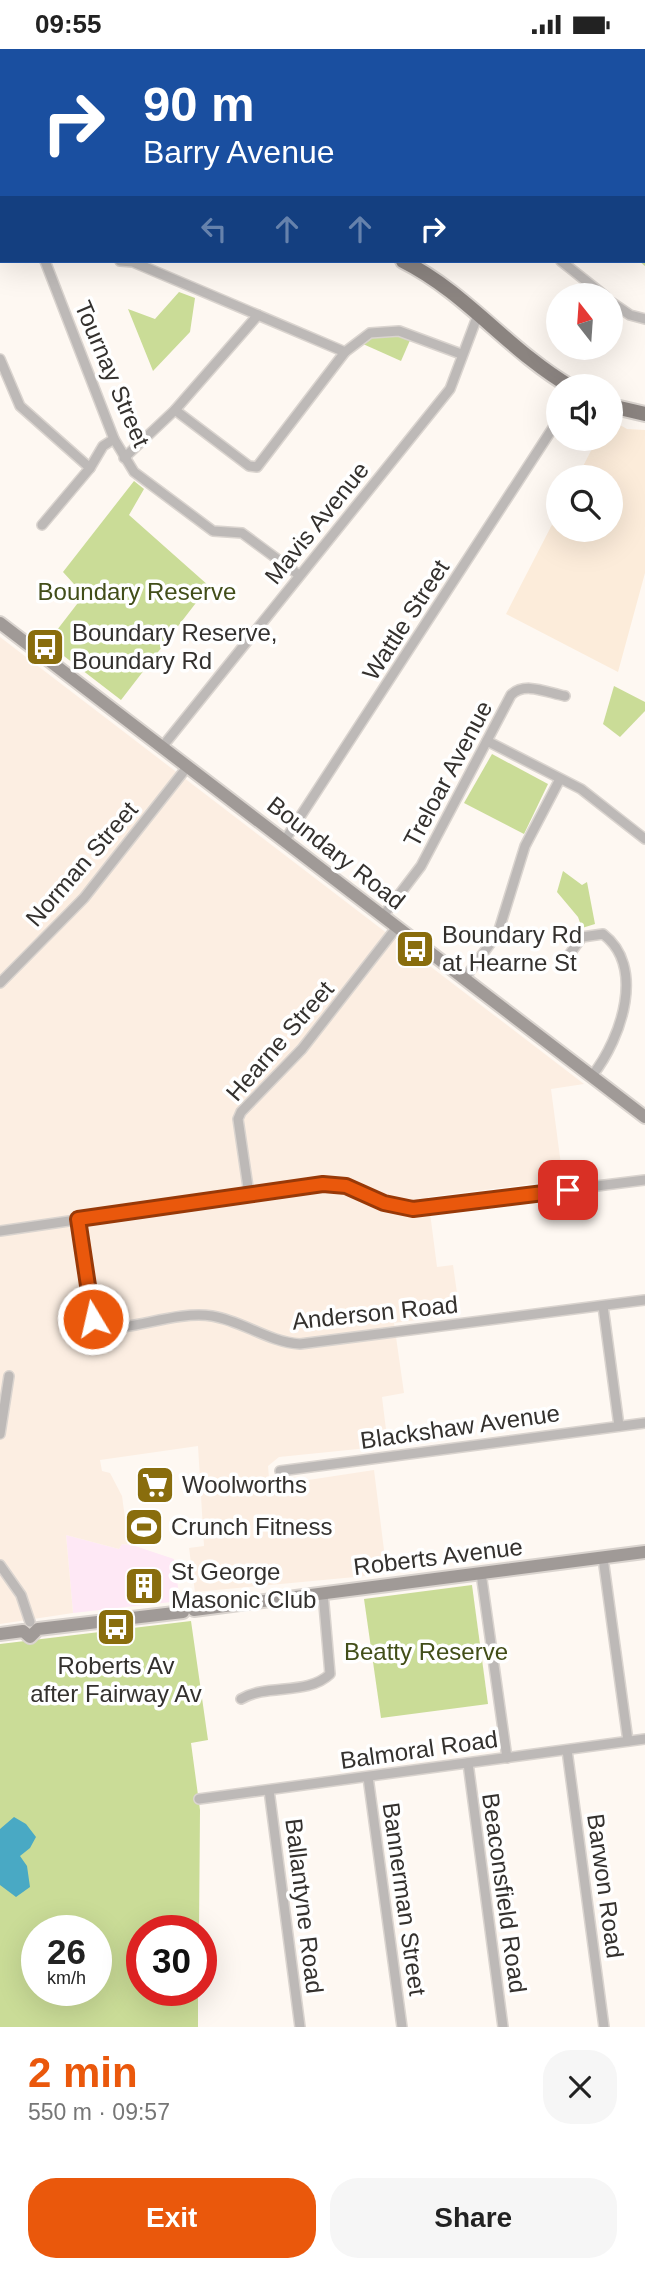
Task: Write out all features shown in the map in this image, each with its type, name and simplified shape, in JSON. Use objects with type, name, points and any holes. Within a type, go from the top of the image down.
[{"type":"main road","points":[[407,263],[439,280],[551,374]]},
{"type":"main road","points":[[623,409],[645,414]]},
{"type":"main road","name":"Boundary Road","points":[[0,623],[645,1117]]},
{"type":"main road","name":"Roberts Avenue","points":[[0,1634],[30,1627],[188,1611],[645,1552]]},
{"type":"street","name":"Tournay Street","points":[[46,263],[114,439],[134,472],[213,531],[242,533],[299,575]]},
{"type":"street","points":[[135,263],[345,352]]},
{"type":"street","points":[[564,263],[589,283]]},
{"type":"street","points":[[623,310],[645,319]]},
{"type":"street","name":"Mavis Avenue","points":[[163,746],[450,389],[479,312]]},
{"type":"street","points":[[124,458],[175,410],[258,316]]},
{"type":"street","points":[[175,410],[249,466],[257,467],[345,352],[370,333],[399,331],[461,354]]},
{"type":"street","points":[[0,359],[20,406],[90,468]]},
{"type":"street","name":"Wattle Street","points":[[285,840],[546,438]]},
{"type":"street","points":[[42,525],[90,468],[103,446],[114,439]]},
{"type":"street","name":"Treloar Avenue","points":[[383,916],[421,866],[511,695],[517,689],[526,688],[565,696]]},
{"type":"street","points":[[487,741],[587,794],[645,839]]},
{"type":"street","name":"Norman Street","points":[[0,983],[84,898],[188,766]]},
{"type":"street","points":[[465,978],[498,933],[525,846],[560,779]]},
{"type":"street","name":"Hearne Street","points":[[249,1195],[238,1119],[241,1112],[302,1049],[397,927]]},
{"type":"street","points":[[569,954],[582,937],[603,934],[624,948],[636,973]]},
{"type":"street","points":[[592,1076],[621,1037],[635,1003]]},
{"type":"street","points":[[0,1231],[338,1184],[390,1206],[413,1209],[645,1180]]},
{"type":"street","name":"Anderson Road","points":[[78,1219],[93,1319],[104,1329],[210,1316],[244,1325],[279,1341],[300,1343],[645,1300]]},
{"type":"street","points":[[603,1306],[619,1426]]},
{"type":"street","points":[[0,1434],[9,1376]]},
{"type":"street","name":"Blackshaw Avenue","points":[[280,1471],[645,1423]]},
{"type":"street","points":[[603,1557],[628,1741]]},
{"type":"street","points":[[0,1565],[21,1595],[30,1627]]},
{"type":"street","points":[[481,1573],[507,1758]]},
{"type":"street","points":[[241,1699],[261,1692],[319,1682],[330,1674],[323,1593]]},
{"type":"street","name":"Balmoral Road","points":[[199,1799],[645,1739]]},
{"type":"street","name":"Barwon Road","points":[[567,1750],[604,2027]]},
{"type":"street","name":"Beaconsfield Road","points":[[468,1763],[503,2027]]},
{"type":"street","name":"Bannerman Street","points":[[368,1777],[401,2027]]},
{"type":"street","name":"Ballantyne Road","points":[[269,1790],[300,2027]]},
{"type":"shaded area","points":[[623,427],[645,430],[645,573],[618,672],[506,614],[546,536],[546,542],[623,542],[623,465],[584,465],[591,451],[623,451]]},
{"type":"shaded area","points":[[0,637],[584,1084],[551,1089],[563,1180],[428,1197],[437,1267],[453,1265],[460,1314],[394,1323],[404,1393],[382,1397],[388,1446],[279,1457],[268,1466],[269,1478],[282,1484],[374,1470],[387,1574],[195,1592],[189,1548],[204,1546],[198,1446],[100,1460],[102,1471],[110,1473],[122,1496],[128,1540],[132,1545],[122,1544],[119,1549],[66,1535],[73,1613],[0,1624]]},
{"type":"shaded area","points":[[66,1535],[119,1549],[122,1544],[132,1545],[174,1559],[180,1601],[73,1613]]},
{"type":"green space","points":[[179,292],[195,298],[190,332],[153,371],[128,309],[155,319]]},
{"type":"green space","points":[[397,334],[411,338],[401,361],[363,344],[373,336]]},
{"type":"green space","name":"Boundary Reserve","points":[[134,481],[144,489],[129,515],[209,586],[121,700],[47,643],[84,595],[63,572]]},
{"type":"green space","points":[[614,686],[645,702],[645,711],[620,737],[603,724]]},
{"type":"green space","points":[[492,754],[548,784],[524,834],[464,803]]},
{"type":"green space","points":[[563,871],[582,885],[587,882],[595,924],[582,928],[578,917],[557,892]]},
{"type":"green space","name":"Beatty Reserve","points":[[472,1585],[488,1704],[381,1718],[364,1599]]},
{"type":"green space","points":[[191,1621],[208,1740],[191,1743],[200,1810],[199,1915],[126,1915],[126,2006],[198,2006],[198,2027],[0,2027],[0,1644]]},
{"type":"water","points":[[14,1817],[26,1824],[36,1837],[30,1848],[20,1856],[27,1866],[30,1887],[16,1897],[0,1885],[0,1829]]},
{"type":"place","name":"Boundary Reserve, Boundary Rd","points":[[45,647]]},
{"type":"place","name":"Boundary Rd at Hearne St","points":[[415,949]]},
{"type":"place","name":"Woolworths","points":[[155,1485]]},
{"type":"place","name":"Crunch Fitness","points":[[144,1527]]},
{"type":"place","name":"St George Masonic Club","points":[[144,1586]]},
{"type":"place","name":"Roberts Av after Fairway Av","points":[[116,1627]]},
{"type":"route","points":[[93,1319],[78,1219],[323,1184],[346,1186],[384,1203],[413,1209],[568,1190]]}]
